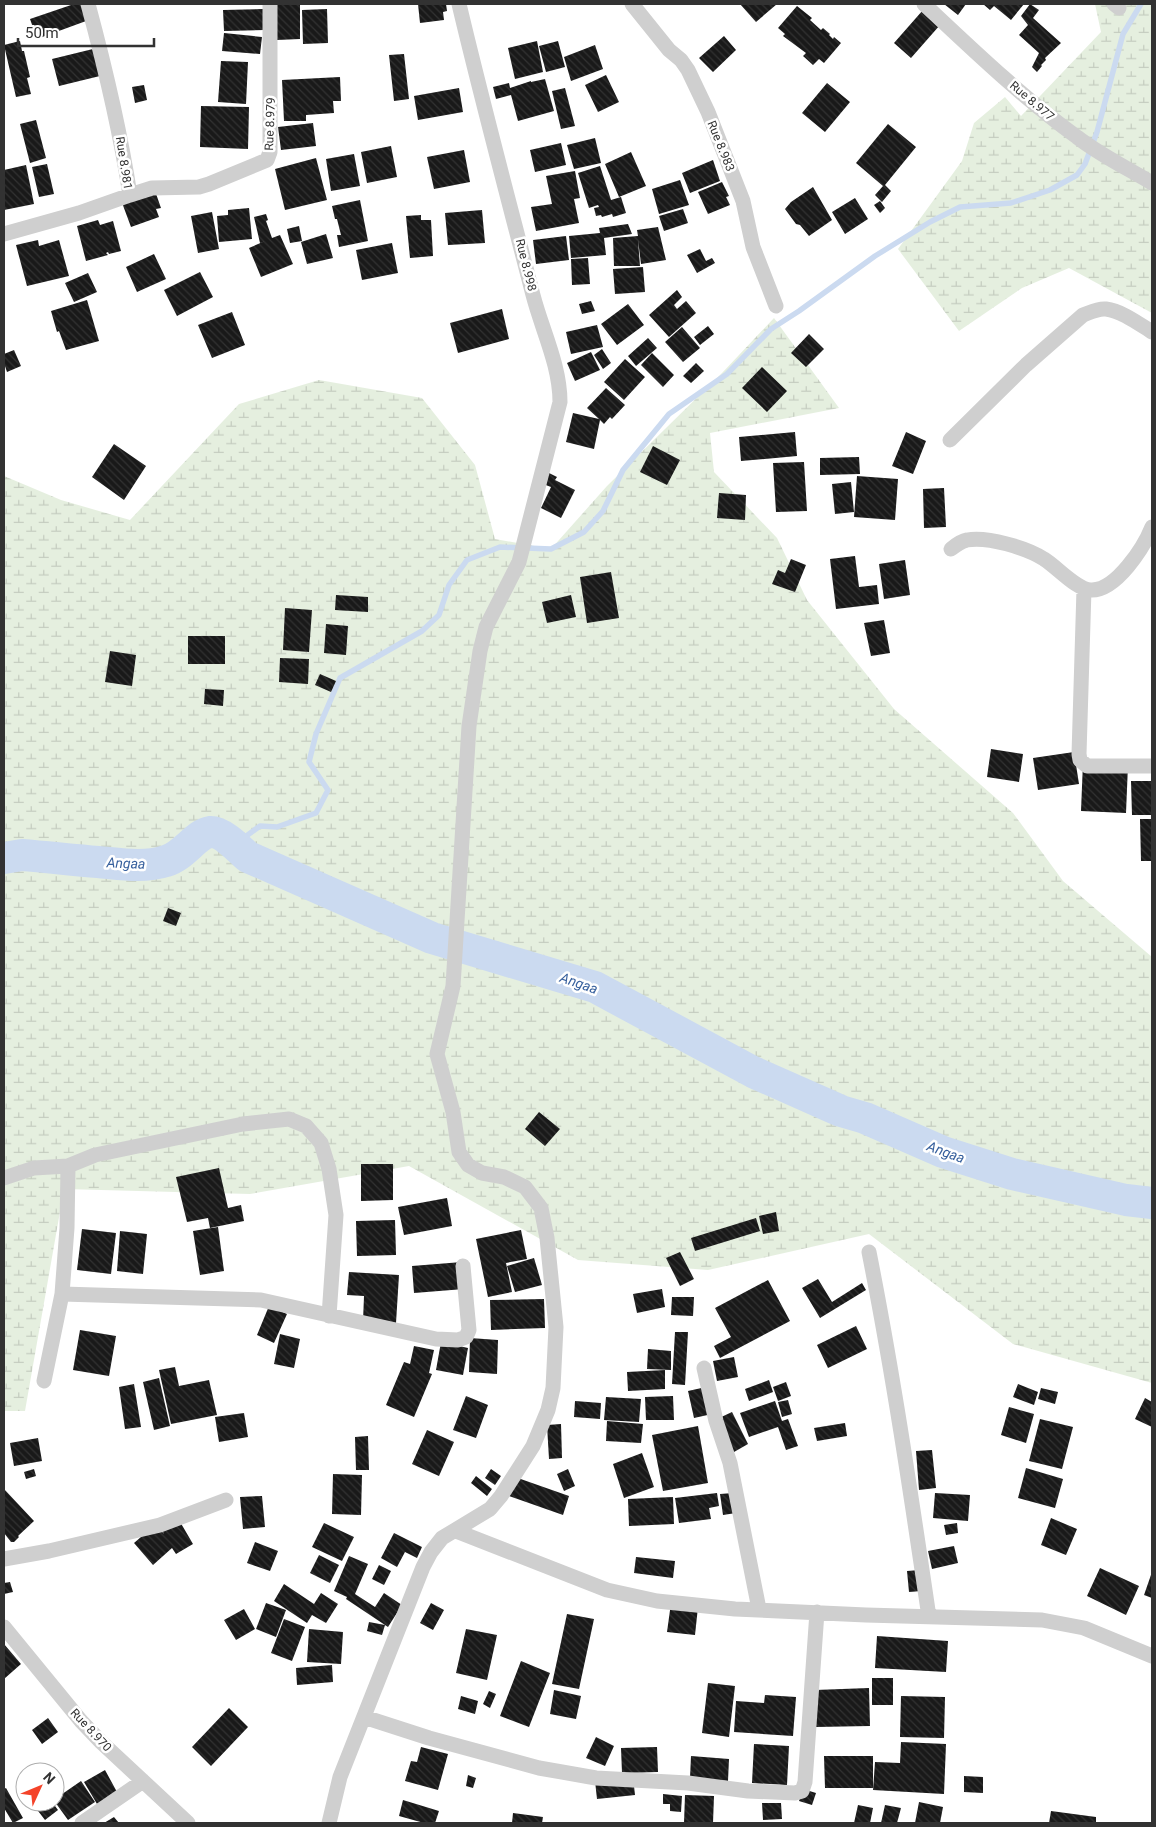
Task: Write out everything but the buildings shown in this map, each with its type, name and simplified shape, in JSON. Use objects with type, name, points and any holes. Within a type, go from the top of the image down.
[{"type":"street","name":"Rue 8.981","points":[[4,234],[79,213],[130,195],[118,127],[88,4]]},
{"type":"street","name":"Rue 8.979","points":[[130,195],[152,188],[199,187],[267,160],[270,152],[270,4]]},
{"type":"street","name":"Rue 8.998","points":[[329,1823],[340,1777],[423,1567],[431,1552],[442,1538],[490,1509],[501,1496],[534,1446],[548,1410],[555,1368],[556,1327],[547,1238],[541,1208],[525,1187],[504,1177],[482,1173],[468,1165],[459,1152],[453,1112],[438,1054],[453,986],[469,726],[480,651],[486,627],[518,562],[560,402],[560,388],[555,366],[534,297],[460,4]]},
{"type":"street","name":"Rue 8.983","points":[[632,4],[669,50],[681,60],[692,78],[708,112],[743,201],[753,247],[776,306]]},
{"type":"street","name":"Rue 8.977","points":[[924,4],[1014,87],[1077,138],[1107,158],[1152,183]]},
{"type":"street","points":[[950,440],[1026,365],[1084,315],[1095,310],[1106,309],[1120,314],[1152,332]]},
{"type":"street","points":[[951,549],[959,542],[976,539],[1009,545],[1044,558],[1084,589],[1092,590],[1101,588],[1116,580],[1144,543],[1152,527]]},
{"type":"street","points":[[1084,589],[1080,760],[1088,766],[1152,766]]},
{"type":"street","points":[[4,1178],[34,1168],[68,1166],[95,1155],[242,1124],[289,1119],[306,1126],[321,1143],[329,1169],[336,1216],[329,1316]]},
{"type":"street","points":[[44,1381],[62,1294],[67,1228],[68,1166]]},
{"type":"street","points":[[869,1252],[886,1336],[929,1617]]},
{"type":"street","points":[[62,1294],[261,1300],[436,1339],[458,1340],[466,1337],[469,1330],[464,1266]]},
{"type":"street","points":[[704,1368],[716,1421],[730,1463],[759,1609]]},
{"type":"street","points":[[4,1559],[49,1551],[160,1525],[226,1500]]},
{"type":"street","points":[[456,1531],[607,1590],[656,1601],[735,1609],[1042,1620],[1084,1628],[1152,1656]]},
{"type":"street","points":[[364,1717],[429,1738],[539,1768],[596,1778],[688,1783],[748,1791],[795,1794],[802,1791],[805,1782],[816,1612]]},
{"type":"street","name":"Rue 8.970","points":[[4,1628],[81,1721],[188,1823]]},
{"type":"street","points":[[82,1823],[143,1782]]},
{"type":"green space","points":[[1095,4],[1152,4],[1152,313],[1069,268],[1022,288],[959,331],[898,249],[962,161],[974,123],[1005,97],[1021,116],[1101,32]]},
{"type":"green space","points":[[774,318],[839,408],[710,433],[714,472],[777,538],[807,600],[894,709],[1013,813],[1063,881],[1152,957],[1152,1383],[1013,1344],[869,1234],[708,1270],[578,1260],[409,1166],[250,1194],[64,1189],[25,1411],[4,1411],[4,476],[61,500],[130,520],[239,404],[319,380],[422,398],[475,465],[495,539],[551,549],[607,486],[722,373]]},
{"type":"waterway","points":[[234,845],[260,826],[277,827],[316,813],[328,790],[309,762],[316,734],[340,678],[422,631],[439,615],[449,585],[467,560],[500,547],[551,549],[584,532],[603,511],[623,470],[669,414],[727,374],[771,329],[875,256],[930,222],[960,207],[1011,203],[1050,190],[1077,175],[1085,164],[1097,132],[1123,34],[1141,4]]},
{"type":"waterway","name":"Angaa","points":[[4,858],[22,855],[124,864],[158,863],[178,855],[205,834],[215,832],[248,857],[432,938],[595,987],[753,1072],[841,1111],[865,1118],[943,1152],[1012,1174],[1126,1200],[1152,1203]]}]
